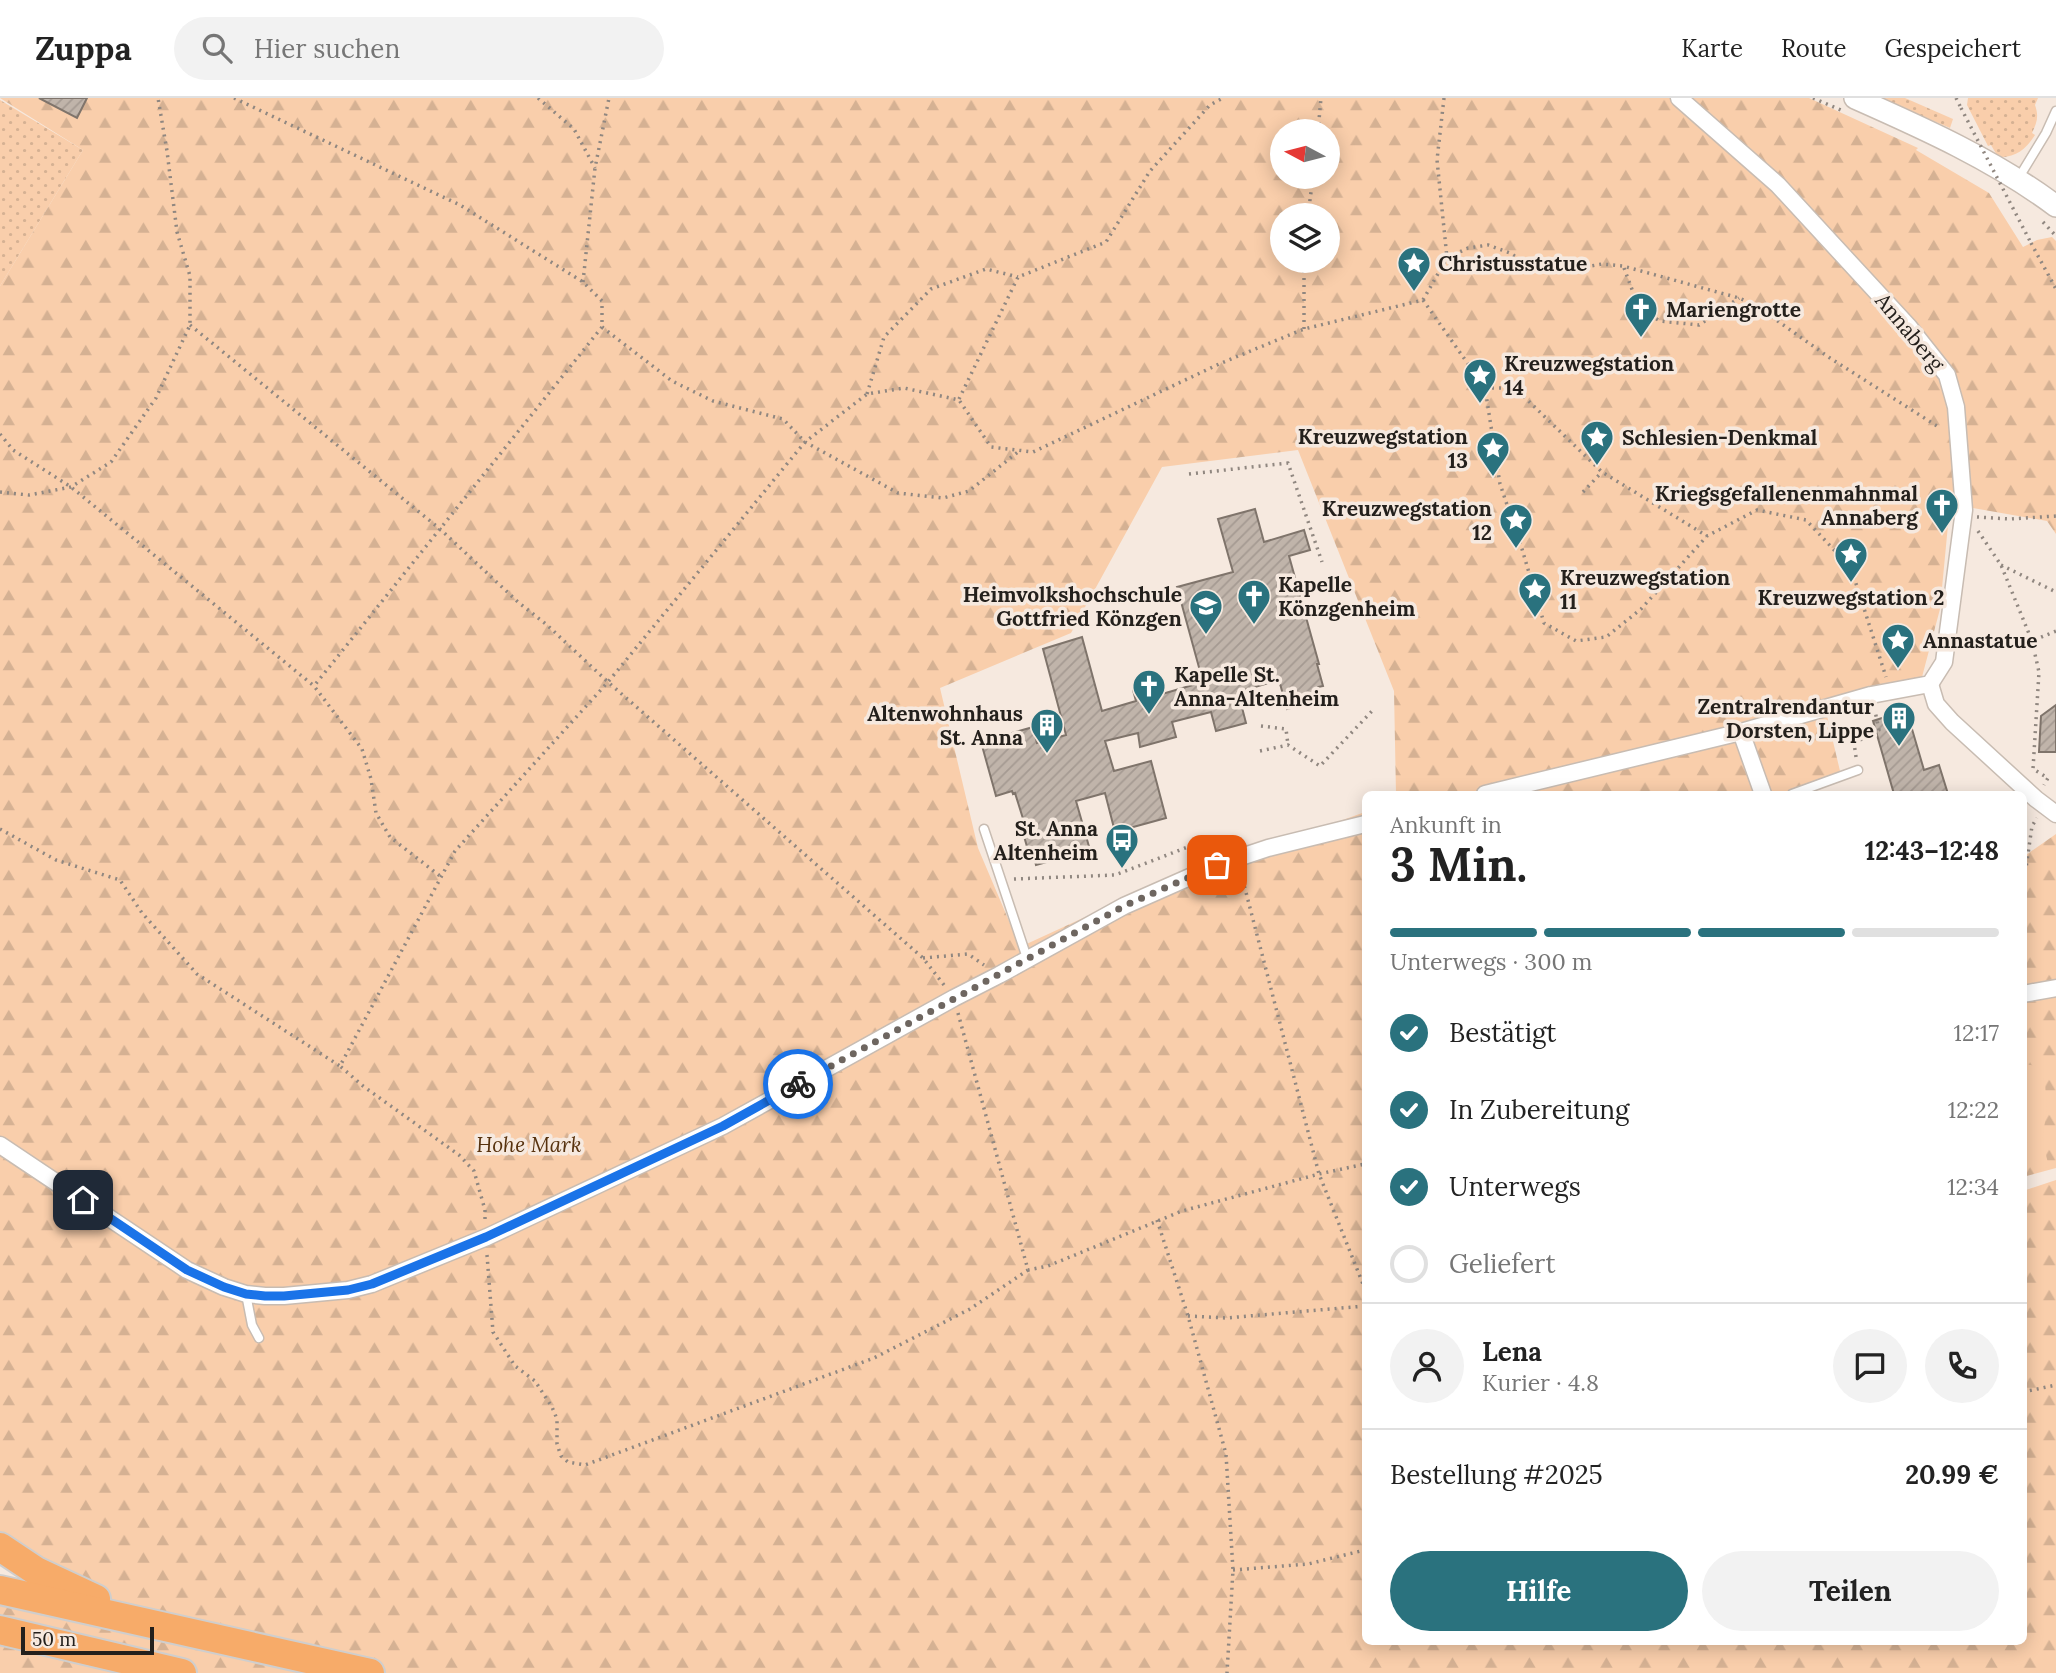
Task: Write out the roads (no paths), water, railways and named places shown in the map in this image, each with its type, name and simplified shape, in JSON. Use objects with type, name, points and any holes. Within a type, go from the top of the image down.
[{"type":"highway","points":[[0,1547],[36,1571],[94,1599],[260,1648]]},
{"type":"highway","points":[[0,1590],[370,1673]]},
{"type":"highway","points":[[0,1630],[182,1673]]},
{"type":"main road","points":[[1854,98],[1960,146],[2018,179],[2056,206]]},
{"type":"street","name":"Annaberg","points":[[1679,98],[1778,185],[1930,351],[1947,376],[1956,407],[1966,513],[1944,662],[1930,684]]},
{"type":"street","points":[[1519,791],[1871,695],[1930,684],[1936,704],[1952,722],[2046,806]]},
{"type":"street","points":[[1741,732],[1762,791]]},
{"type":"street","points":[[0,1145],[187,1270],[224,1287],[246,1294],[284,1296],[348,1290],[372,1284],[486,1237],[723,1126],[1124,906],[1217,865],[1268,848],[1362,825]]},
{"type":"street","points":[[2027,993],[2056,988]]},
{"type":"lane","points":[[2018,179],[2056,111]]},
{"type":"lane","points":[[1800,791],[1858,770]]},
{"type":"lane","points":[[984,829],[1027,958]]},
{"type":"lane","points":[[246,1294],[252,1325],[259,1338]]},
{"type":"place","name":"Christusstatue","points":[[1414,293]]},
{"type":"place","name":"Mariengrotte","points":[[1641,339]]},
{"type":"place","name":"Kreuzwegstation 14","points":[[1480,405]]},
{"type":"place","name":"Schlesien-Denkmal","points":[[1597,467]]},
{"type":"place","name":"Kreuzwegstation 13","points":[[1493,478]]},
{"type":"place","name":"Kriegsgefallenenmahnmal Annaberg","points":[[1942,535]]},
{"type":"place","name":"Kreuzwegstation 12","points":[[1516,550]]},
{"type":"place","name":"Kreuzwegstation 2","points":[[1851,584]]},
{"type":"place","name":"Kreuzwegstation 11","points":[[1535,619]]},
{"type":"place","name":"Kapelle Könzgenheim","points":[[1254,626]]},
{"type":"place","name":"Heimvolkshochschule Gottfried Könzgen","points":[[1206,636]]},
{"type":"place","name":"Annastatue","points":[[1898,670]]},
{"type":"place","name":"Kapelle St. Anna-Altenheim","points":[[1149,716]]},
{"type":"place","name":"Zentralrendantur Dorsten, Lippe","points":[[1899,748]]},
{"type":"place","name":"Altenwohnhaus St. Anna","points":[[1047,755]]},
{"type":"place","name":"St. Anna Altenheim","points":[[1122,870]]},
{"type":"park label","name":"Hohe Mark","points":[[529,1144]]}]
